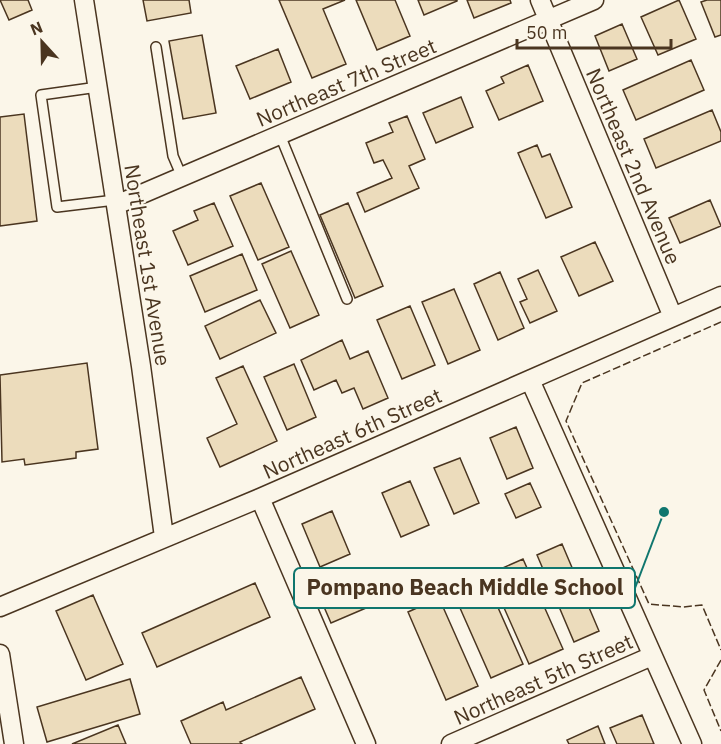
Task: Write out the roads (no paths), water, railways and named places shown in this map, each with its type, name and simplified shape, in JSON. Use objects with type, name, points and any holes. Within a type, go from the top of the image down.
[{"type":"street","name":"Northeast 1st Avenue","points":[[84,0],[141,366],[164,537]]},
{"type":"street","name":"Northeast 2nd Avenue","points":[[540,0],[673,317]]},
{"type":"street","name":"Northeast 7th Street","points":[[116,203],[182,177],[594,0]]},
{"type":"street","name":"Northeast 6th Street","points":[[0,607],[260,498],[721,296]]},
{"type":"street","points":[[530,380],[692,744]]},
{"type":"street","points":[[260,498],[366,744]]},
{"type":"street","points":[[0,654],[14,744]]},
{"type":"street","name":"Northeast 5th Street","points":[[451,744],[652,656]]},
{"type":"lane","points":[[156,47],[172,156],[182,177]]},
{"type":"lane","points":[[98,87],[41,95],[57,207],[116,203]]},
{"type":"lane","points":[[280,135],[346,299]]},
{"type":"place","name":"Pompano Beach Middle School","points":[[664,512]]}]
